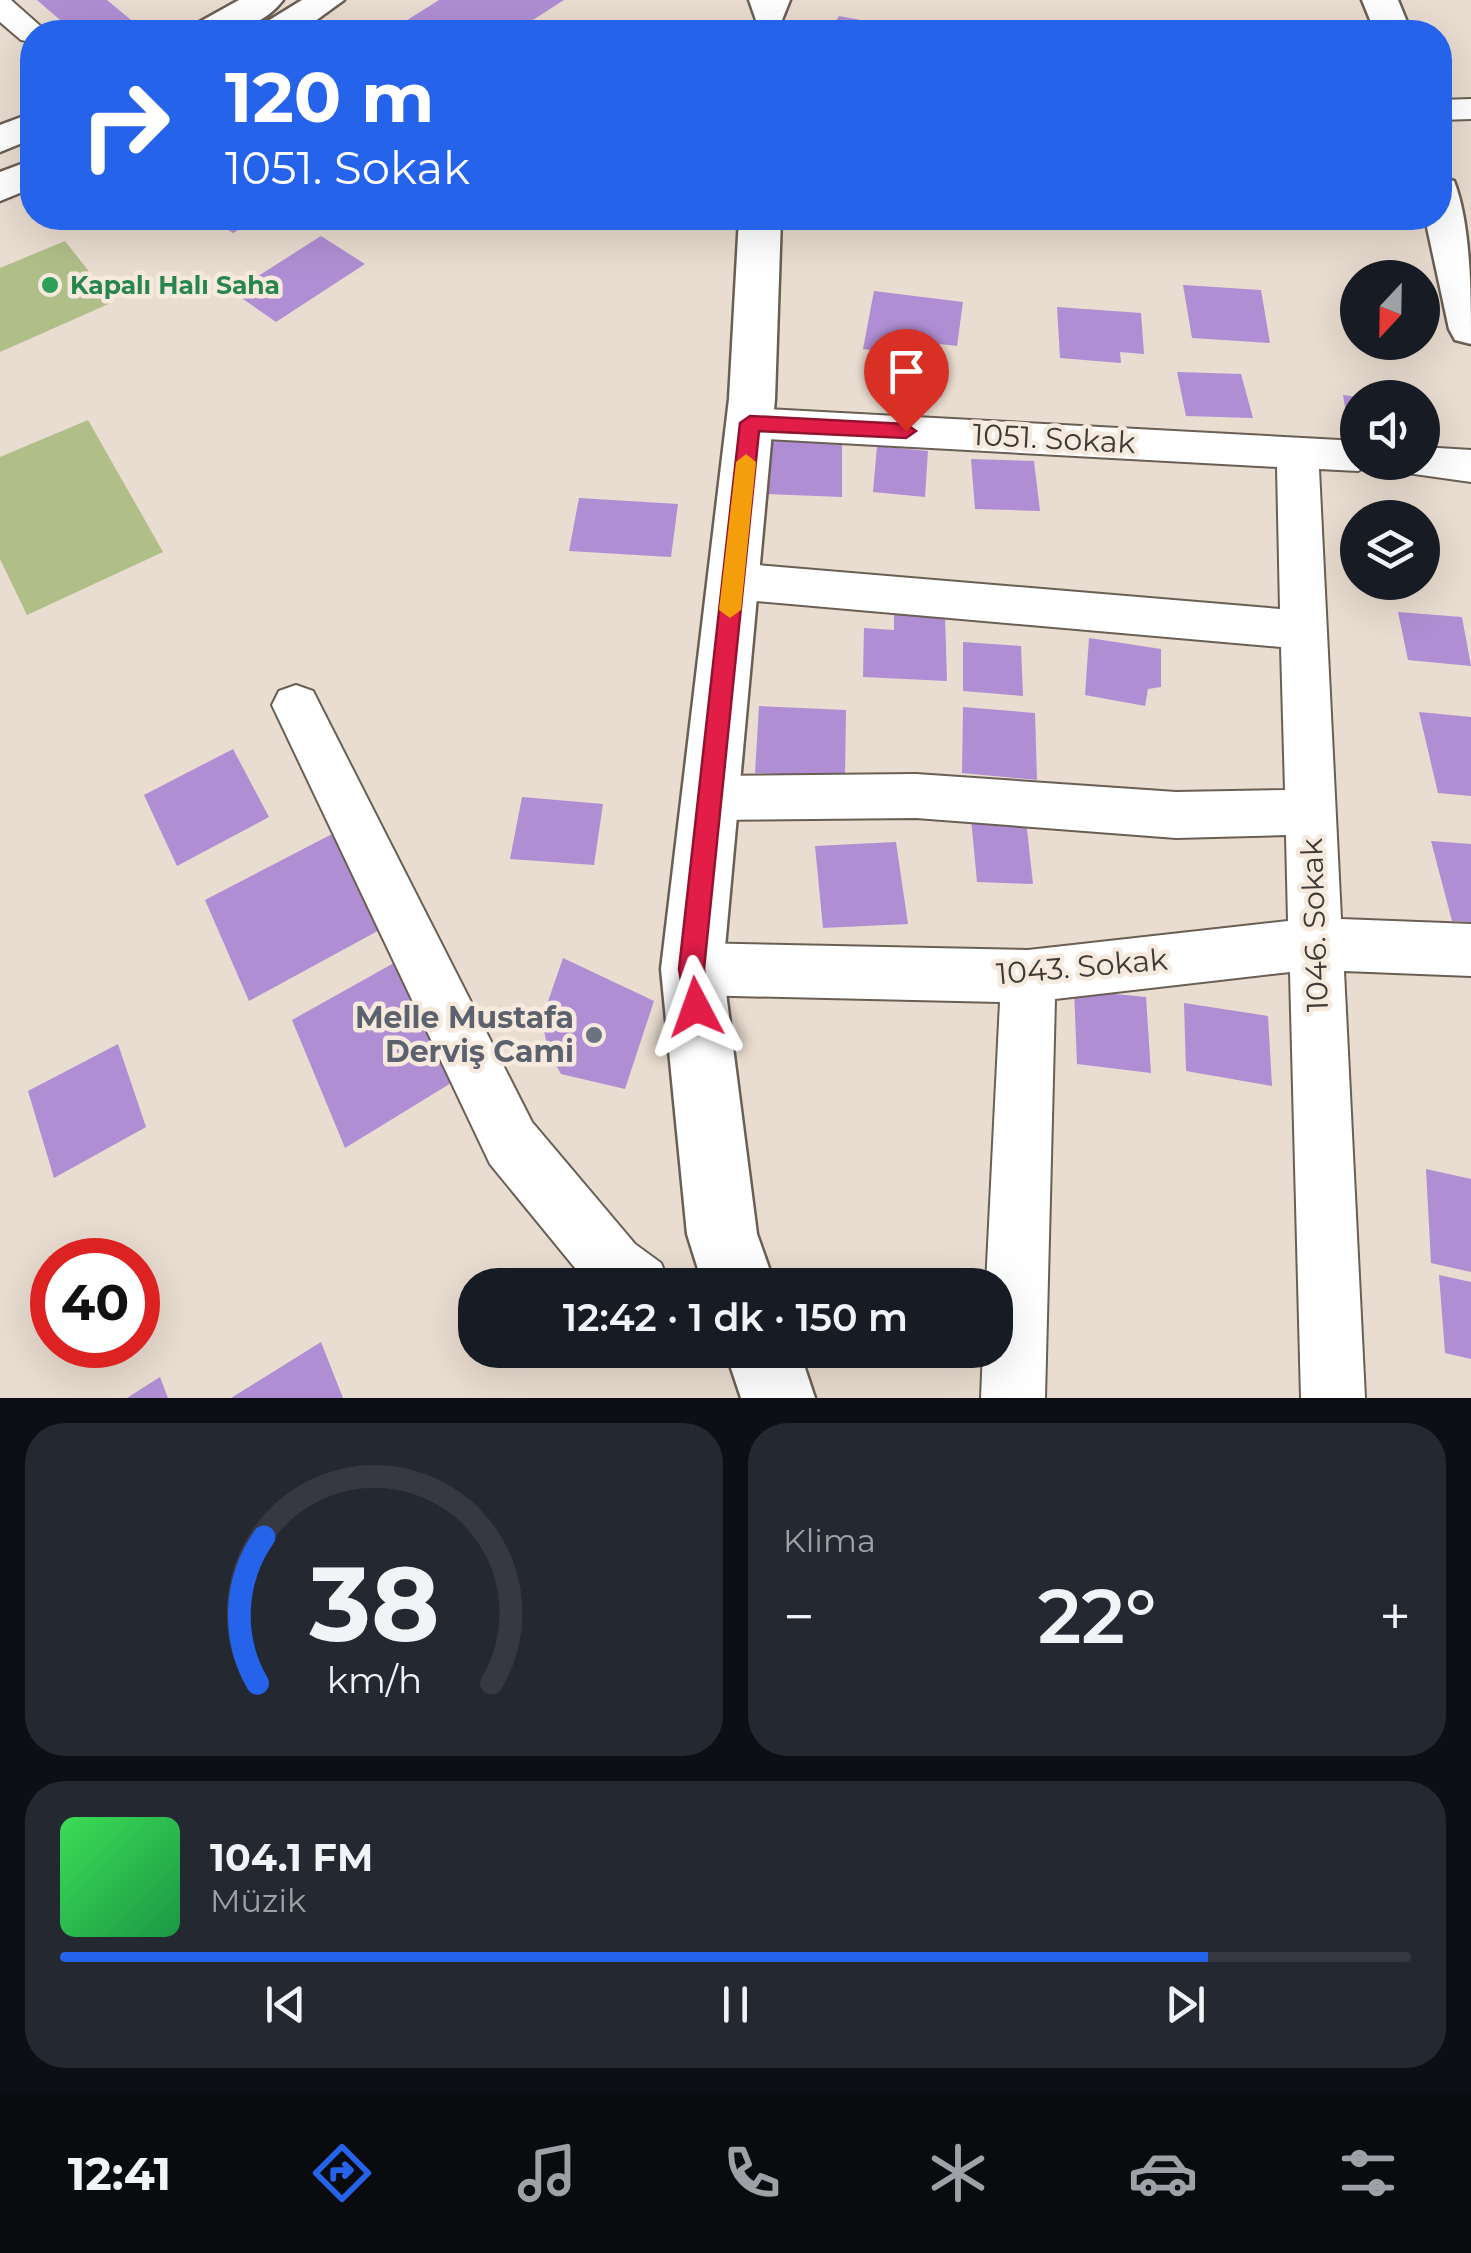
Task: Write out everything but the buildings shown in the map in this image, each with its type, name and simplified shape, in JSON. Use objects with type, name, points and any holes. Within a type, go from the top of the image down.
[{"type":"street","points":[[230,20],[264,0]]},
{"type":"street","points":[[295,20],[326,0]]},
{"type":"street","points":[[733,1268],[722,1234],[692,969],[750,423],[759,230]]},
{"type":"street","points":[[1449,230],[1468,308]]},
{"type":"street","name":"1051. Sokak","points":[[750,423],[1340,455]]},
{"type":"street","name":"1046. Sokak","points":[[1297,451],[1333,1398]]},
{"type":"street","points":[[1440,463],[1471,466]]},
{"type":"street","points":[[733,581],[1304,630]]},
{"type":"street","points":[[296,706],[511,1143],[616,1268]]},
{"type":"street","points":[[710,798],[916,796],[1176,815],[1311,812]]},
{"type":"street","name":"1043. Sokak","points":[[692,969],[1028,976],[1316,944],[1471,950]]},
{"type":"street","points":[[1012,1398],[1028,976]]},
{"type":"green space","name":"Kapalı Halı Saha","points":[[65,241],[113,302],[0,352],[0,268]]},
{"type":"green space","points":[[88,420],[163,552],[27,615],[0,559],[0,457]]},
{"type":"slow traffic","points":[[730,610],[746,462]]},
{"type":"place","name":"Kapalı Halı Saha","points":[[50,285]]},
{"type":"place","name":"Melle Mustafa Derviş Cami","points":[[594,1035]]},
{"type":"route","points":[[696,1007],[692,969],[750,423],[906,431]]}]
